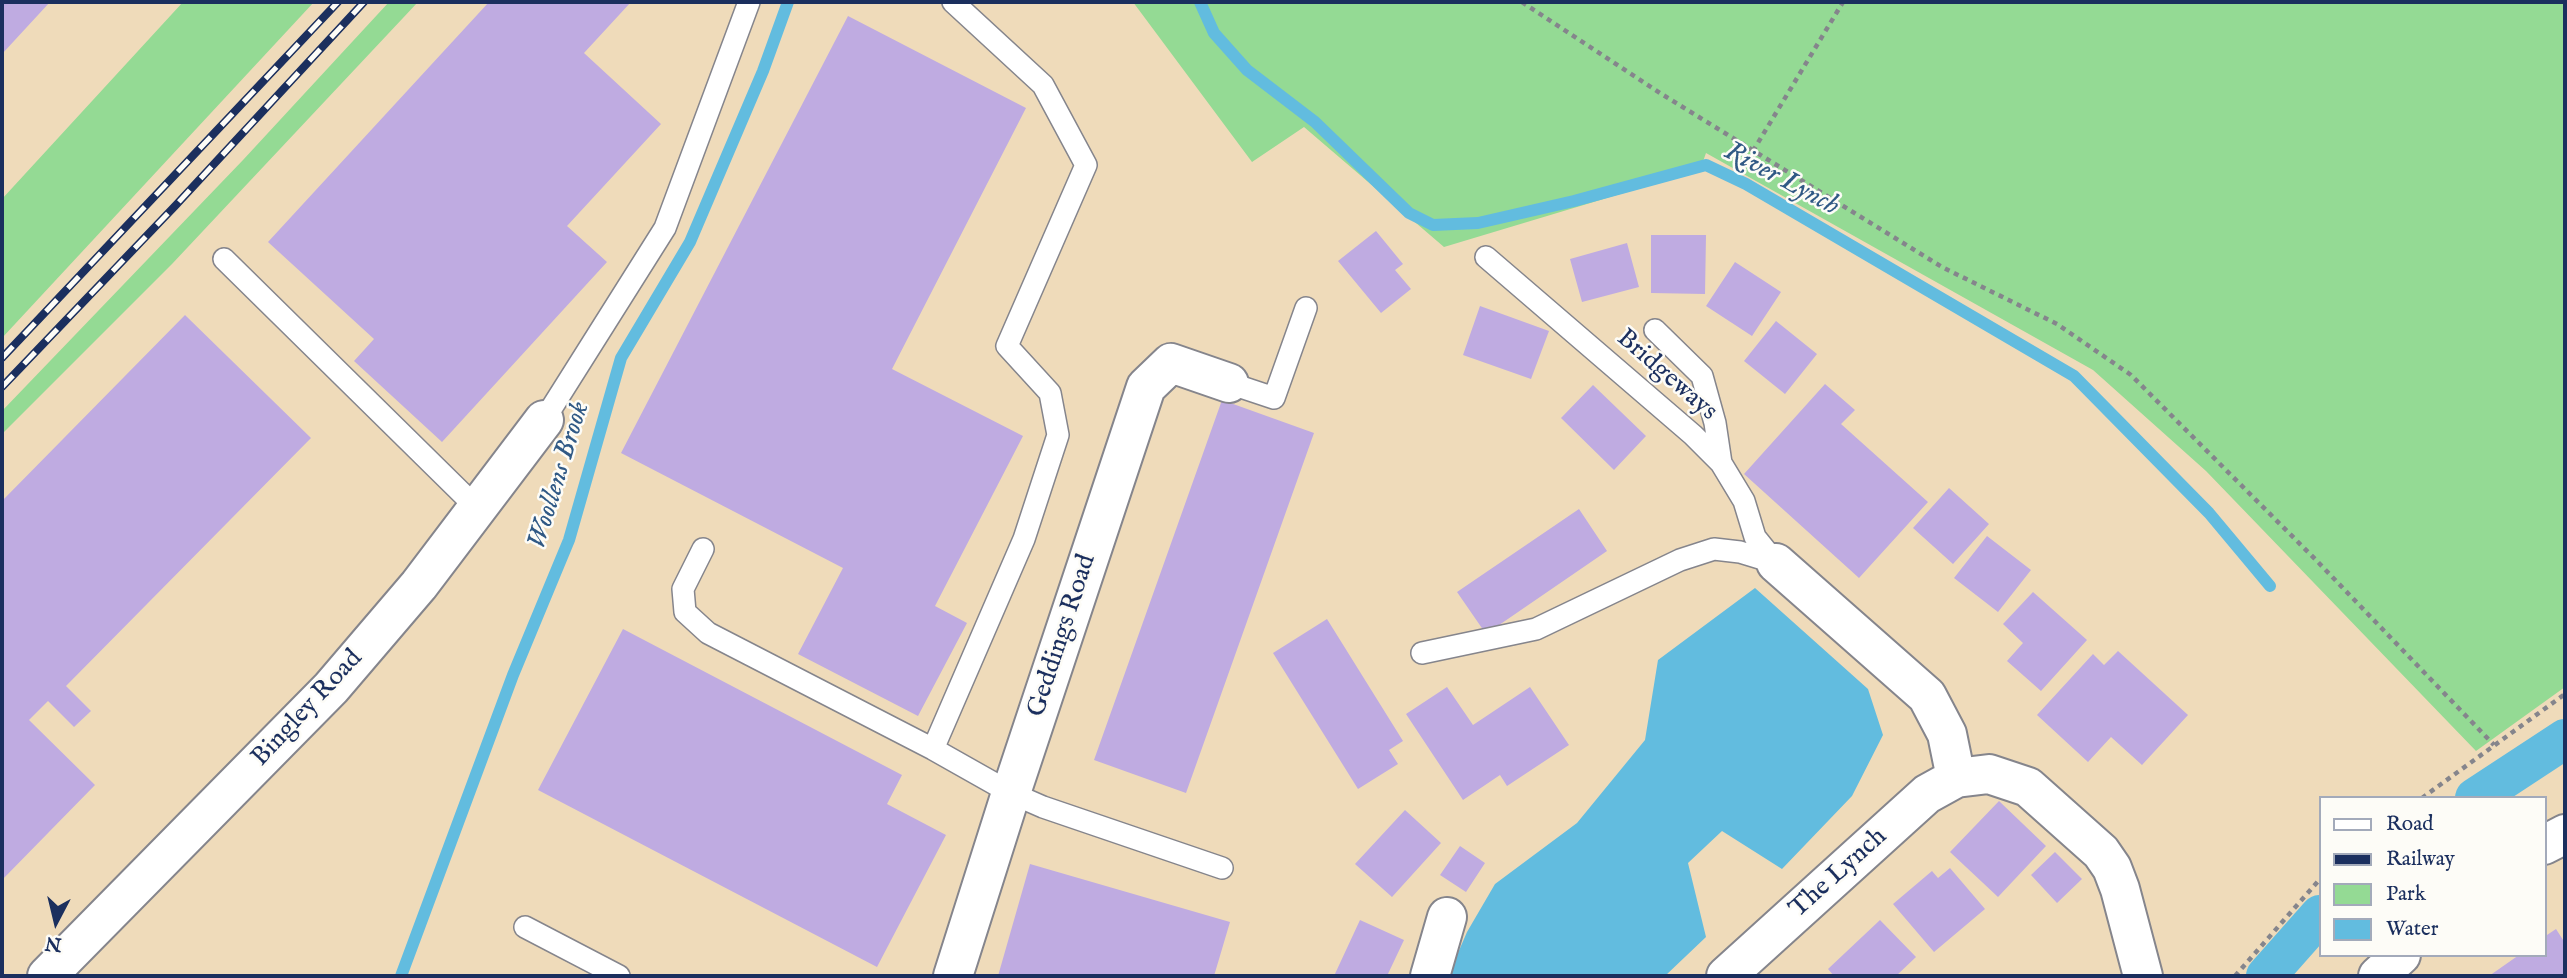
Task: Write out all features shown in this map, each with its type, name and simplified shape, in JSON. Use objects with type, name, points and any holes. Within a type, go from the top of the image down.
[{"type":"street","name":"Geddings Road","points":[[953,976],[1146,387],[1171,363],[1228,383]]},
{"type":"street","name":"Bingley Road","points":[[47,976],[331,688],[419,585],[544,420]]},
{"type":"street","points":[[1776,563],[1927,696],[1947,734],[1956,778],[1989,774],[2028,787],[2101,852],[2112,868],[2120,889],[2143,976]]},
{"type":"street","name":"The Lynch","points":[[1726,976],[1927,794],[1956,778]]},
{"type":"street","points":[[2546,844],[2565,834]]},
{"type":"street","points":[[1430,976],[1447,917]]},
{"type":"street","points":[[2378,976],[2399,957]]},
{"type":"lane","points":[[544,420],[665,228],[749,2]]},
{"type":"lane","points":[[933,749],[1024,538],[1058,435],[1050,393],[1007,346],[1086,165],[1044,85],[953,2]]},
{"type":"lane","name":"Bridgeways","points":[[1486,257],[1693,435],[1721,463],[1744,501],[1755,537],[1776,563]]},
{"type":"lane","points":[[224,259],[478,509]]},
{"type":"lane","points":[[1228,383],[1274,398],[1306,308]]},
{"type":"lane","points":[[1655,330],[1702,376],[1715,423],[1721,463]]},
{"type":"lane","points":[[703,549],[683,589],[685,612],[708,633],[933,749],[1011,793],[1043,807],[1222,868]]},
{"type":"lane","points":[[1422,653],[1536,629],[1679,560],[1714,549],[1740,552],[1776,563]]},
{"type":"lane","points":[[525,927],[619,976]]},
{"type":"path","points":[[1522,2],[1660,93],[1941,267],[2057,324],[2131,375],[2305,549],[2494,745]]},
{"type":"path","points":[[1753,150],[1843,2]]},
{"type":"path","points":[[2425,796],[2565,694]]},
{"type":"path","points":[[2235,976],[2318,881]]},
{"type":"green space","points":[[183,2],[314,2],[2,338],[2,199]]},
{"type":"green space","points":[[389,2],[418,2],[172,264],[2,434],[2,411],[243,160]]},
{"type":"green space","points":[[1133,2],[2565,2],[2565,687],[2476,751],[2206,471],[2093,370],[1706,153],[1700,170],[1444,247],[1304,127],[1252,162]]},
{"type":"water","points":[[1755,588],[1868,689],[1883,735],[1852,796],[1782,869],[1722,831],[1688,863],[1706,937],[1665,976],[1448,976],[1467,932],[1495,884],[1577,823],[1645,740],[1658,660]]},
{"type":"building","points":[[2,2],[50,2],[2,54]]},
{"type":"building","points":[[489,2],[631,2],[584,53],[661,124],[567,226],[607,262],[442,442],[354,361],[374,339],[268,242]]},
{"type":"building","points":[[848,16],[1026,108],[892,369],[1023,436],[935,606],[967,623],[918,716],[798,654],[843,568],[621,453]]},
{"type":"building","points":[[1376,231],[1403,264],[1395,270],[1411,289],[1381,313],[1338,261]]},
{"type":"building","points":[[1651,235],[1706,235],[1705,294],[1651,293]]},
{"type":"building","points":[[1627,243],[1639,287],[1582,302],[1570,259]]},
{"type":"building","points":[[1735,262],[1781,292],[1752,336],[1706,306]]},
{"type":"building","points":[[1480,306],[1549,331],[1531,379],[1463,355]]},
{"type":"building","points":[[185,315],[311,438],[66,686],[91,711],[74,727],[48,701],[29,720],[95,785],[2,880],[2,501]]},
{"type":"building","points":[[1776,321],[1817,354],[1785,394],[1744,361]]},
{"type":"building","points":[[1825,384],[1855,410],[1841,424],[1928,502],[1859,578],[1744,474]]},
{"type":"building","points":[[1593,385],[1646,436],[1614,470],[1561,418]]},
{"type":"building","points":[[1222,400],[1314,433],[1186,793],[1094,760]]},
{"type":"building","points":[[1949,488],[1989,524],[1953,564],[1913,528]]},
{"type":"building","points":[[1579,509],[1607,551],[1486,634],[1457,592]]},
{"type":"building","points":[[1987,536],[2031,570],[1998,612],[1954,578]]},
{"type":"building","points":[[2033,592],[2087,640],[2041,691],[2007,661],[2023,643],[2003,624]]},
{"type":"building","points":[[1327,619],[1403,741],[1389,750],[1398,764],[1358,789],[1273,653]]},
{"type":"building","points":[[623,629],[902,775],[887,804],[946,835],[877,967],[538,790]]},
{"type":"building","points":[[2118,651],[2188,715],[2142,765],[2111,737],[2088,762],[2037,715],[2093,654],[2104,665]]},
{"type":"building","points":[[1447,687],[1473,725],[1530,687],[1569,745],[1507,786],[1500,775],[1463,800],[1406,714]]},
{"type":"building","points":[[1999,801],[2046,846],[1998,897],[1950,852]]},
{"type":"building","points":[[1405,810],[1441,843],[1392,897],[1355,864]]},
{"type":"building","points":[[1460,846],[1485,863],[1466,892],[1440,875]]},
{"type":"building","points":[[2055,852],[2082,879],[2057,903],[2031,875]]},
{"type":"building","points":[[1030,864],[1230,922],[1214,976],[998,976]]},
{"type":"building","points":[[1950,868],[1985,909],[1934,952],[1893,904],[1932,871],[1938,878]]},
{"type":"building","points":[[1360,920],[1404,940],[1387,976],[1334,976]]},
{"type":"building","points":[[1880,920],[1916,957],[1896,976],[1834,976],[1828,969]]},
{"type":"building","points":[[2556,929],[2565,943],[2565,976],[2489,976],[2516,957],[2546,957],[2546,936]]},
{"type":"waterway","name":"Woollens Brook","points":[[401,976],[513,675],[569,540],[621,358],[690,242],[763,71],[788,2]]},
{"type":"waterway","name":"River Lynch","points":[[1200,2],[1214,33],[1247,70],[1315,122],[1409,213],[1433,225],[1478,223],[1574,201],[1706,165],[1746,184],[2074,376],[2209,513],[2270,586]]},
{"type":"waterway","points":[[2478,796],[2565,739]]},
{"type":"waterway","points":[[2266,976],[2318,917]]},
{"type":"railway","points":[[2,358],[338,2]]},
{"type":"railway","points":[[2,387],[364,2]]}]
